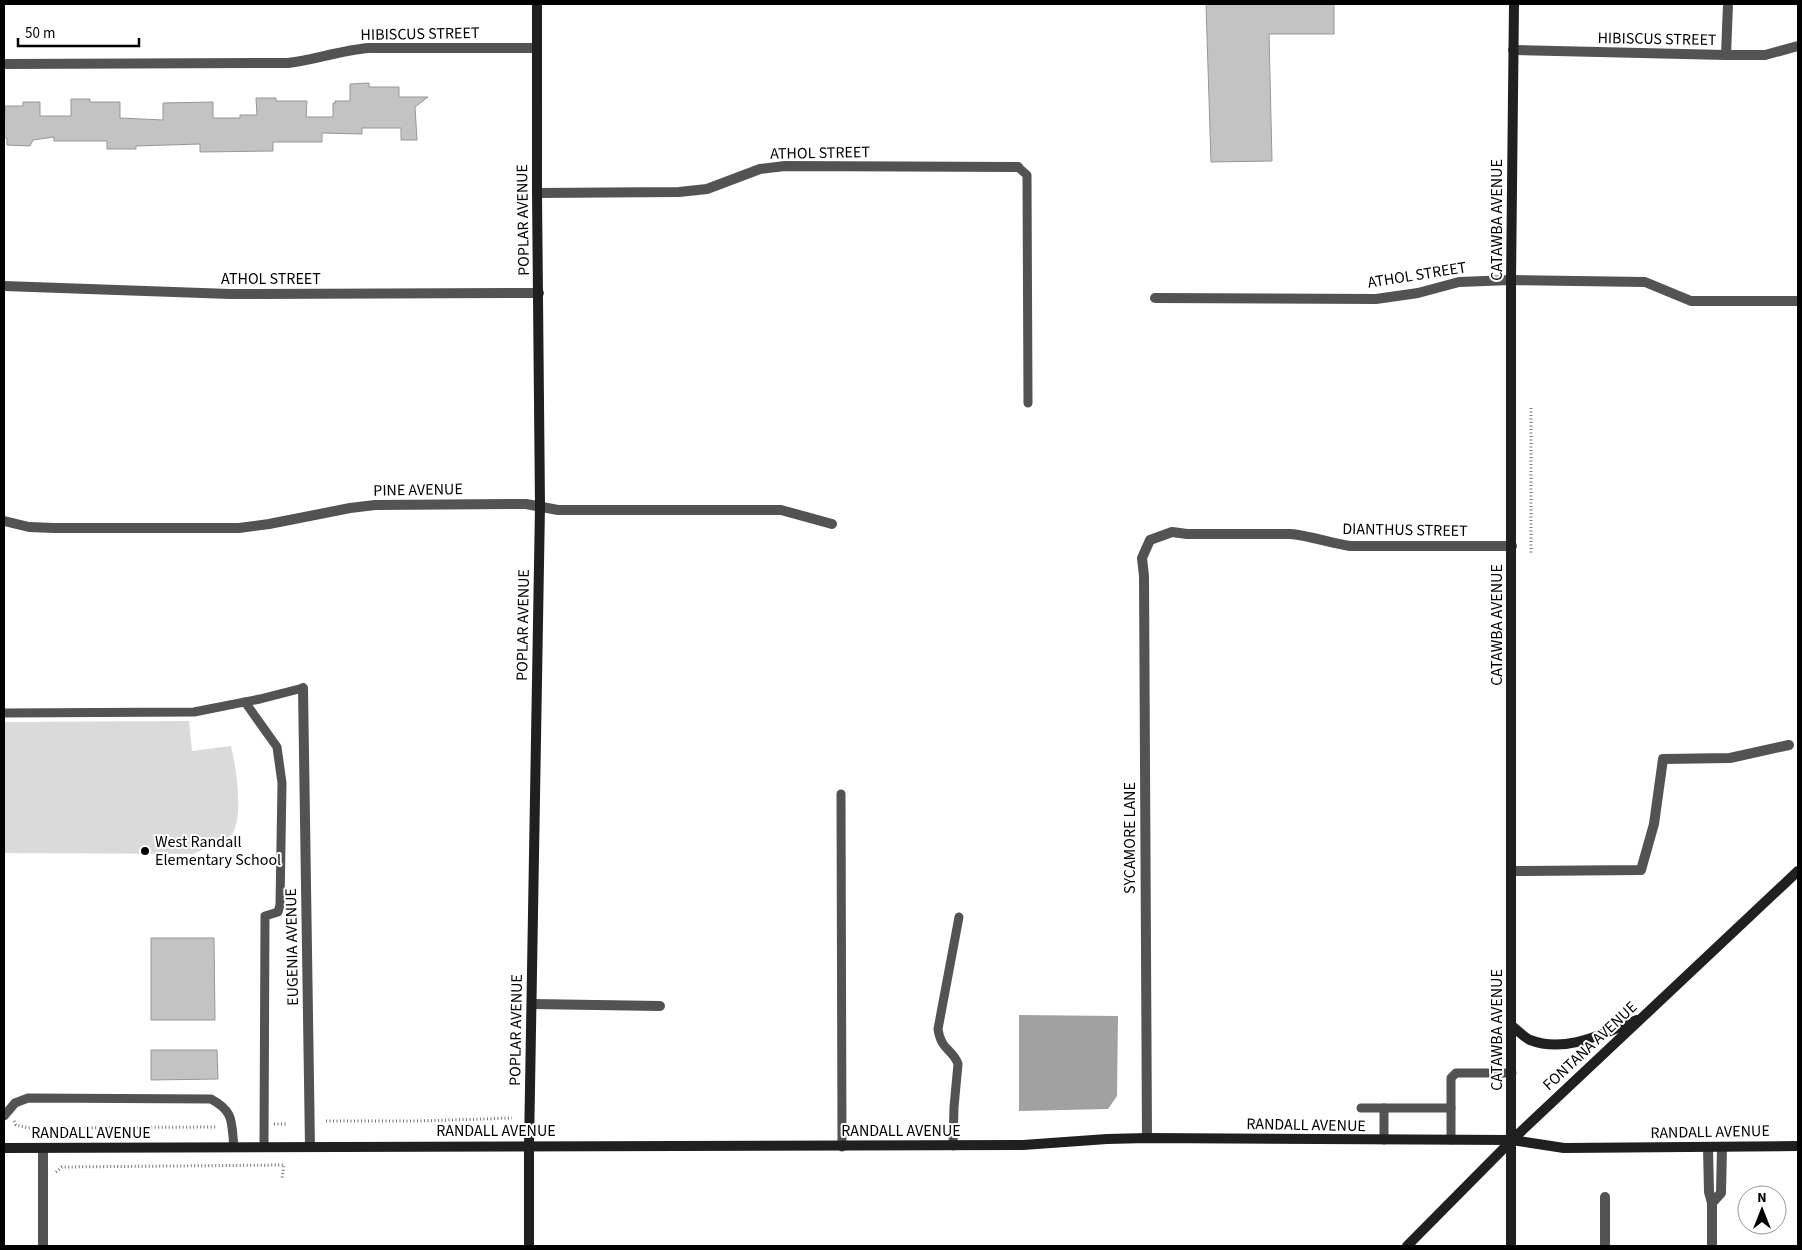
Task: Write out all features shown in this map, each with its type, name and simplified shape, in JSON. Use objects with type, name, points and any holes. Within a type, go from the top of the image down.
[{"type":"street","name":"POPLAR AVENUE","points":[[529,1246],[540,506],[537,193],[538,4]]},
{"type":"street","name":"CATAWBA AVENUE","points":[[1511,1246],[1514,4]]},
{"type":"street","points":[[1726,55],[1728,4]]},
{"type":"street","name":"HIBISCUS STREET","points":[[1514,50],[1765,55],[1798,46]]},
{"type":"street","name":"HIBISCUS STREET","points":[[4,64],[288,63],[362,48],[537,48]]},
{"type":"street","name":"ATHOL STREET","points":[[537,193],[679,192],[707,189],[760,169],[785,166],[1018,168]]},
{"type":"street","name":"ATHOL STREET","points":[[1155,298],[1376,299],[1418,293],[1459,282],[1512,280],[1645,282],[1691,301],[1798,301]]},
{"type":"street","name":"ATHOL STREET","points":[[4,286],[230,294],[539,293]]},
{"type":"street","name":"PINE AVENUE","points":[[4,521],[29,527],[54,528],[239,528],[350,508],[526,504],[558,510],[781,510],[832,524]]},
{"type":"street","name":"DIANTHUS STREET","points":[[1150,540],[1172,532],[1187,534],[1304,535],[1350,546],[1512,546]]},
{"type":"street","name":"SYCAMORE LANE","points":[[1147,1138],[1144,586],[1142,558],[1150,540]]},
{"type":"street","name":"EUGENIA AVENUE","points":[[303,688],[310,1147]]},
{"type":"street","points":[[1512,871],[1641,870],[1654,824],[1663,759],[1730,758],[1789,745]]},
{"type":"street","name":"FONTANA AVENUE","points":[[1406,1246],[1512,1140],[1798,871]]},
{"type":"street","points":[[532,1004],[660,1006]]},
{"type":"street","points":[[1512,1026],[1529,1039],[1558,1046],[1592,1038],[1642,1017]]},
{"type":"street","name":"RANDALL AVENUE","points":[[4,1148],[842,1147],[1023,1145],[1147,1138],[1512,1140],[1564,1148],[1798,1146]]},
{"type":"street","points":[[1708,1147],[1709,1192],[1712,1203],[1712,1246]]},
{"type":"street","points":[[1712,1203],[1721,1193],[1722,1147]]},
{"type":"street","points":[[43,1246],[44,1148]]},
{"type":"street","points":[[1605,1197],[1605,1246]]},
{"type":"lane","points":[[1018,168],[1027,175],[1028,403]]},
{"type":"lane","points":[[4,713],[194,712],[303,688]]},
{"type":"lane","points":[[245,702],[277,746],[282,783],[280,905],[278,912],[265,916],[264,1147]]},
{"type":"lane","points":[[841,794],[842,1147]]},
{"type":"lane","points":[[952,1146],[958,1064],[956,1058],[939,1040],[938,1029],[959,917]]},
{"type":"lane","points":[[1451,1140],[1451,1078],[1456,1073],[1512,1073]]},
{"type":"lane","points":[[4,1116],[15,1103],[28,1098],[211,1099],[224,1106],[230,1115],[234,1147]]},
{"type":"lane","points":[[1361,1108],[1451,1108]]},
{"type":"lane","points":[[1384,1108],[1384,1140]]},
{"type":"path","points":[[1531,408],[1531,554]]},
{"type":"path","points":[[326,1121],[420,1121],[512,1118]]},
{"type":"path","points":[[14,1121],[16,1125],[28,1128],[217,1127]]},
{"type":"path","points":[[56,1172],[62,1167],[284,1165],[282,1179]]},
{"type":"shaded area","points":[[189,721],[192,751],[231,746],[238,791],[238,816],[232,835],[193,854],[4,853],[4,722]]},
{"type":"shaded area","points":[[1019,1015],[1118,1016],[1117,1096],[1108,1109],[1019,1111]]},
{"type":"building","points":[[1206,4],[1334,4],[1334,34],[1269,34],[1272,161],[1211,162]]},
{"type":"building","points":[[369,83],[369,87],[399,87],[399,97],[428,97],[415,107],[417,140],[401,140],[401,128],[362,128],[362,134],[322,133],[322,142],[273,142],[273,151],[200,152],[200,144],[136,146],[136,149],[107,149],[107,141],[54,141],[54,137],[33,140],[30,146],[7,145],[7,138],[4,138],[5,106],[23,106],[23,102],[40,102],[40,116],[71,116],[71,99],[90,99],[90,102],[120,102],[120,118],[163,120],[163,103],[213,102],[213,118],[240,118],[240,115],[257,115],[256,98],[276,98],[276,101],[307,101],[306,117],[333,117],[333,103],[336,103],[335,101],[350,101],[350,84]]},
{"type":"building","points":[[151,938],[214,938],[215,1020],[151,1020]]},
{"type":"building","points":[[151,1050],[217,1050],[218,1079],[151,1080]]},
{"type":"place","name":"West Randall Elementary School","points":[[145,851]]}]
